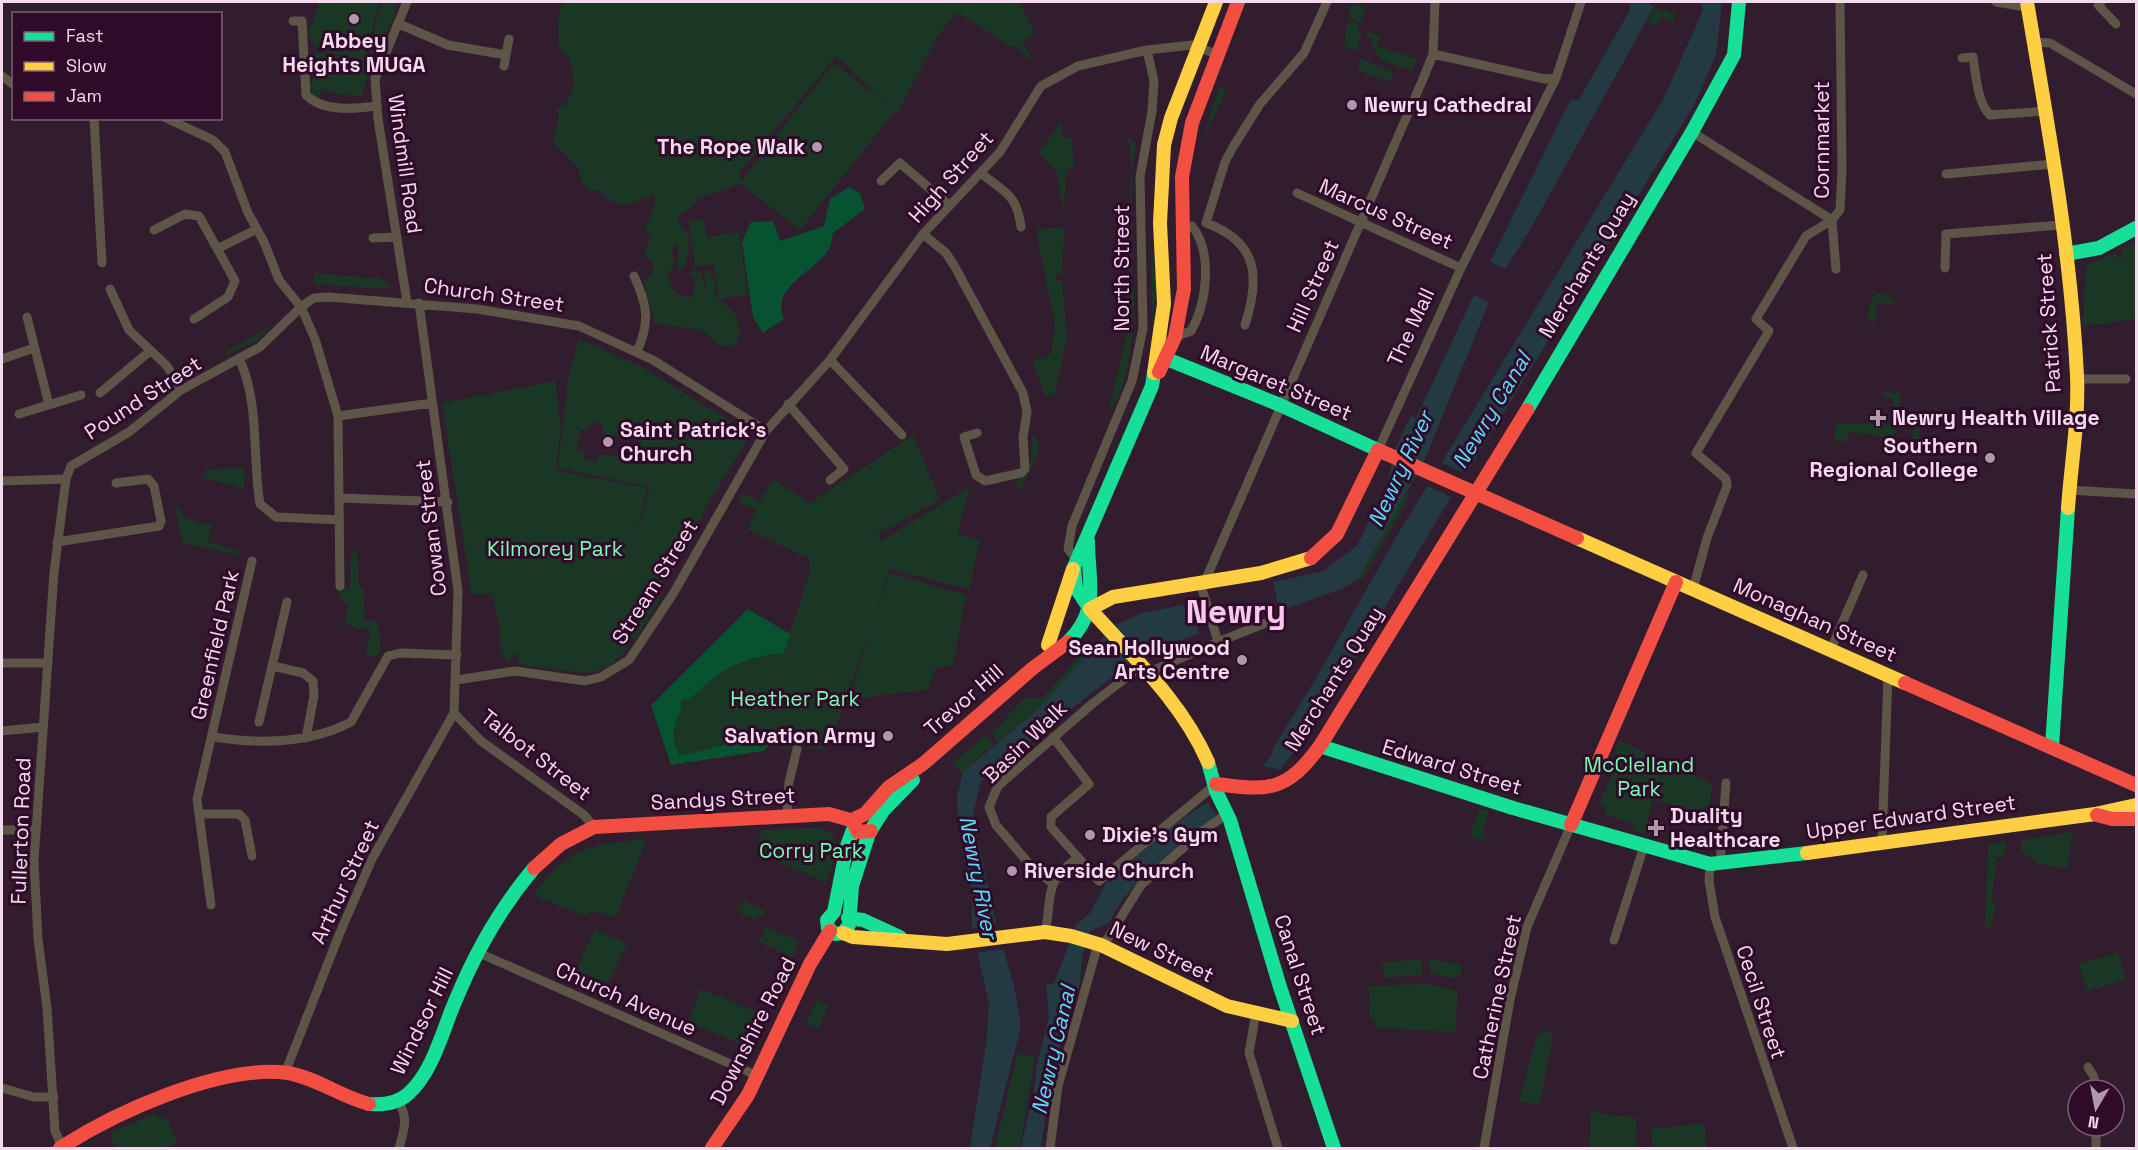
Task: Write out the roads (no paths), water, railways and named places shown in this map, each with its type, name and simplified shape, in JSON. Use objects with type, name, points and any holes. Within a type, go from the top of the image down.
[{"type":"main road","points":[[1162,357],[1164,265],[1160,223],[1161,172],[1171,118],[1216,2]]},
{"type":"main road","points":[[1048,645],[1069,575],[1079,562],[1162,357],[1175,337],[1184,289],[1188,225],[1183,164],[1196,109],[1238,2]]},
{"type":"main road","name":"Merchants Quay","points":[[1219,787],[1269,788],[1294,778],[1320,746],[1475,495],[1692,132],[1734,55],[1739,2]]},
{"type":"main road","name":"Patrick Street","points":[[2027,4],[2047,111],[2066,254],[2077,379],[2052,746]]},
{"type":"main road","points":[[2066,254],[2099,248],[2115,242],[2136,228]]},
{"type":"main road","name":"Margaret Street","points":[[1162,357],[1280,405],[1427,471]]},
{"type":"main road","name":"The Mall","points":[[1088,611],[1113,597],[1203,585],[1261,573],[1311,558],[1337,534],[1384,452]]},
{"type":"main road","name":"Monaghan Street","points":[[1427,471],[1475,495],[2052,746],[2136,785]]},
{"type":"main road","points":[[1079,562],[1092,598],[1088,611]]},
{"type":"main road","points":[[1572,825],[1676,582]]},
{"type":"main road","name":"Canal Street","points":[[1088,611],[1141,666],[1192,728],[1219,787],[1229,810],[1292,1021],[1334,1149]]},
{"type":"main road","name":"Trevor Hill","points":[[1033,668],[1048,645],[1070,620],[1088,611]]},
{"type":"main road","name":"Trevor Hill","points":[[864,823],[889,788],[923,764],[1033,668],[1058,652],[1076,634],[1088,611]]},
{"type":"main road","name":"Edward Street","points":[[1320,746],[1572,825],[1644,846],[1721,864]]},
{"type":"main road","points":[[1229,810],[1254,789]]},
{"type":"main road","name":"Upper Edward Street","points":[[1721,864],[2095,814],[2136,805]]},
{"type":"main road","name":"Sandys Street","points":[[594,827],[829,814],[864,823]]},
{"type":"main road","name":"Upper Edward Street","points":[[2095,814],[2112,819],[2136,819]]},
{"type":"main road","name":"Downshire Road","points":[[712,1149],[758,1076],[810,964],[836,932],[849,925],[843,915],[856,872],[864,823]]},
{"type":"main road","name":"Windsor Hill","points":[[61,1148],[122,1114],[192,1088],[237,1076],[285,1073],[301,1076],[367,1103],[381,1105],[398,1101],[418,1082],[479,953],[507,907],[537,866],[569,837],[594,827]]},
{"type":"main road","points":[[843,915],[862,920],[911,942]]},
{"type":"main road","name":"Downshire Road","points":[[836,932],[827,920],[843,915]]},
{"type":"main road","points":[[836,932],[853,937],[911,942]]},
{"type":"main road","name":"New Street","points":[[911,942],[947,944],[1045,932],[1071,936],[1094,943],[1227,1006],[1292,1021]]},
{"type":"street","name":"Windmill Road","points":[[407,2],[376,72],[376,106],[407,302]]},
{"type":"street","points":[[1206,223],[1225,162],[1233,147],[1260,104],[1304,53],[1326,2]]},
{"type":"street","name":"Hill Street","points":[[1203,585],[1433,54],[1435,2]]},
{"type":"street","name":"The Mall","points":[[1384,452],[1461,268],[1556,78],[1581,2]]},
{"type":"street","name":"Cornmarket","points":[[1692,132],[1832,220],[1840,210],[1842,171],[1840,2]]},
{"type":"street","points":[[1996,2],[2027,4]]},
{"type":"street","points":[[2101,2],[2098,5],[2116,24]]},
{"type":"street","points":[[293,21],[302,21],[306,95],[320,104],[333,107],[376,106]]},
{"type":"street","points":[[399,24],[448,45],[506,55]]},
{"type":"street","points":[[504,66],[509,39]]},
{"type":"street","points":[[2034,42],[2050,43],[2136,94]]},
{"type":"street","points":[[1198,45],[1216,54]]},
{"type":"street","name":"High Street","points":[[766,431],[830,360],[923,234],[982,174],[1006,144],[1041,86],[1078,66],[1147,50],[1198,45]]},
{"type":"street","name":"North Street","points":[[1079,562],[1068,549],[1078,512],[1132,381],[1143,328],[1140,177],[1152,111],[1154,81],[1147,50]]},
{"type":"street","points":[[1433,54],[1545,79],[1556,78]]},
{"type":"street","points":[[1962,58],[1973,57],[1981,99],[1984,109],[1990,115],[2047,111]]},
{"type":"street","points":[[94,120],[102,263]]},
{"type":"street","points":[[171,120],[204,134],[225,152],[248,213],[279,280],[301,307],[315,339],[338,417],[341,498],[340,586]]},
{"type":"street","points":[[881,182],[900,163],[949,205]]},
{"type":"street","points":[[1946,174],[2054,164]]},
{"type":"street","points":[[982,174],[1008,194],[1018,207],[1022,227]]},
{"type":"street","name":"Marcus Street","points":[[1297,194],[1461,268]]},
{"type":"street","points":[[154,230],[185,214],[193,213],[200,216],[235,281],[228,297],[194,319]]},
{"type":"street","points":[[1693,589],[1707,538],[1727,486],[1726,478],[1696,453],[1769,331],[1756,319],[1806,236],[1832,220],[1836,269]]},
{"type":"street","points":[[1160,223],[1188,225],[1206,223],[1234,239],[1247,253],[1254,266],[1256,278],[1253,300],[1245,325]]},
{"type":"street","points":[[1175,337],[1191,331],[1201,306],[1205,277],[1200,235],[1188,225]]},
{"type":"street","points":[[1945,268],[1946,234],[2061,225]]},
{"type":"street","points":[[219,248],[257,229]]},
{"type":"street","points":[[923,234],[946,253],[955,267],[1023,393],[1027,412],[1023,437],[1025,469],[1021,473],[985,481],[976,475],[964,437],[977,433]]},
{"type":"street","points":[[373,238],[397,237]]},
{"type":"street","points":[[634,276],[645,299],[647,320],[645,334],[637,352]]},
{"type":"street","points":[[110,289],[129,330],[167,366],[181,390]]},
{"type":"street","name":"Church Street","points":[[301,307],[314,298],[328,297],[407,302],[560,321],[579,326],[637,352],[766,431]]},
{"type":"street","name":"Cowan Street","points":[[419,303],[448,502],[458,591],[454,713]]},
{"type":"street","name":"Pound Street","points":[[66,479],[71,466],[129,432],[181,390],[260,347],[276,334],[301,307]]},
{"type":"street","points":[[27,316],[49,405]]},
{"type":"street","points":[[2,359],[34,348]]},
{"type":"street","points":[[100,393],[150,351]]},
{"type":"street","points":[[239,358],[252,396],[255,470],[260,504],[276,517],[340,520]]},
{"type":"street","points":[[830,360],[902,435]]},
{"type":"street","points":[[2077,379],[2126,379]]},
{"type":"street","points":[[19,414],[81,395]]},
{"type":"street","points":[[338,417],[432,403]]},
{"type":"street","points":[[788,404],[844,469],[830,480]]},
{"type":"street","name":"Stream Street","points":[[456,680],[515,671],[585,681],[601,677],[629,660],[673,594],[766,431]]},
{"type":"street","points":[[2,481],[66,479]]},
{"type":"street","name":"Fullerton Road","points":[[61,1148],[56,1131],[38,939],[36,830],[57,542],[66,479]]},
{"type":"street","points":[[57,542],[159,526],[161,521],[154,486],[148,479],[116,483]]},
{"type":"street","points":[[2069,490],[2136,494]]},
{"type":"street","points":[[341,498],[448,502]]},
{"type":"street","name":"Greenfield Park","points":[[211,904],[197,799],[252,561]]},
{"type":"street","points":[[1831,650],[1863,575]]},
{"type":"street","points":[[1203,585],[1218,642]]},
{"type":"street","points":[[259,722],[287,602]]},
{"type":"street","name":"Basin Walk","points":[[1053,883],[1031,866],[996,825],[989,807],[998,786],[1053,737],[1141,666],[1218,642],[1269,622]]},
{"type":"street","name":"Greenfield Park","points":[[213,737],[270,741],[306,738],[351,722],[388,657],[400,653],[457,655]]},
{"type":"street","points":[[2,663],[48,663]]},
{"type":"street","points":[[273,666],[303,673],[313,681],[314,696],[306,738]]},
{"type":"street","points":[[1882,842],[1888,675]]},
{"type":"street","name":"Talbot Street","points":[[454,713],[481,741],[584,815],[594,827]]},
{"type":"street","name":"Arthur Street","points":[[285,1073],[339,935],[372,859],[454,713]]},
{"type":"street","points":[[2,731],[43,727]]},
{"type":"street","points":[[1053,737],[1089,784],[1051,817],[1051,826],[1076,859],[1099,881],[1219,787]]},
{"type":"street","points":[[787,815],[789,782],[797,749]]},
{"type":"street","name":"Cecil Street","points":[[1726,783],[1721,864],[1709,881],[1714,917],[1792,1149]]},
{"type":"street","points":[[1050,1149],[1061,1076],[1094,958],[1094,943],[1108,938],[1141,885],[1229,810]]},
{"type":"street","points":[[199,814],[239,814],[245,820],[252,856]]},
{"type":"street","name":"Catherine Street","points":[[1484,1149],[1510,1000],[1527,927],[1572,825]]},
{"type":"street","points":[[2,830],[36,830]]},
{"type":"street","points":[[1614,940],[1644,846]]},
{"type":"street","points":[[1045,932],[1048,896],[1053,883],[1076,859]]},
{"type":"street","name":"Church Avenue","points":[[479,953],[758,1076]]},
{"type":"street","points":[[1256,1012],[1249,1041],[1250,1053],[1276,1148]]},
{"type":"street","points":[[2088,1067],[2094,1078]]},
{"type":"street","points":[[2,1088],[34,1097],[54,1097]]},
{"type":"street","points":[[398,1101],[406,1114],[399,1149]]},
{"type":"water","points":[[1630,2],[1649,3],[1654,7],[1530,230],[1505,269],[1490,262],[1571,99],[1578,101],[1630,10]]},
{"type":"water","name":"Newry Canal","points":[[1701,2],[1722,2],[1716,55],[1693,107],[1436,522],[1319,718],[1281,769],[1187,838],[1141,878],[1123,899],[1108,924],[1090,931],[1082,957],[1080,983],[1052,1072],[1041,1148],[1021,1148],[1036,1081],[1036,1068],[1049,1017],[1046,985],[1054,984],[1076,925],[1090,913],[1106,883],[1164,832],[1257,767],[1263,766],[1274,752],[1272,750],[1315,680],[1398,534],[1664,98],[1703,10]]},
{"type":"water","name":"Newry River","points":[[1474,295],[1489,302],[1425,459],[1359,577],[1344,588],[1280,611],[1273,582],[1323,571],[1357,546],[1387,484],[1396,447],[1411,415],[1416,418]]},
{"type":"water","name":"Newry River","points":[[1191,603],[1199,634],[1138,653],[1126,666],[981,781],[973,815],[996,924],[1014,986],[1021,1026],[990,1148],[970,1148],[987,1037],[989,1003],[972,928],[972,891],[958,817],[957,796],[963,772],[1038,709],[1112,627],[1139,614]]},
{"type":"place","name":"Abbey Heights MUGA","points":[[354,19]]},
{"type":"place","name":"Newry Cathedral","points":[[1352,105]]},
{"type":"place","name":"The Rope Walk","points":[[817,147]]},
{"type":"place","name":"Newry Health Village","points":[[1878,418]]},
{"type":"place","name":"Saint Patrick's Church","points":[[608,442]]},
{"type":"place","name":"Southern Regional College","points":[[1990,458]]},
{"type":"place","name":"Sean Hollywood Arts Centre","points":[[1242,660]]},
{"type":"place","name":"Salvation Army","points":[[888,736]]},
{"type":"place","name":"Duality Healthcare","points":[[1656,828]]},
{"type":"place","name":"Dixie's Gym","points":[[1090,835]]},
{"type":"place","name":"Riverside Church","points":[[1012,871]]},
{"type":"district","name":"Newry","points":[[1236,611]]},
{"type":"park label","name":"Kilmorey Park","points":[[555,549]]},
{"type":"park label","name":"Heather Park","points":[[795,699]]},
{"type":"park label","name":"McClelland Park","points":[[1639,777]]},
{"type":"park label","name":"Corry Park","points":[[811,851]]}]
